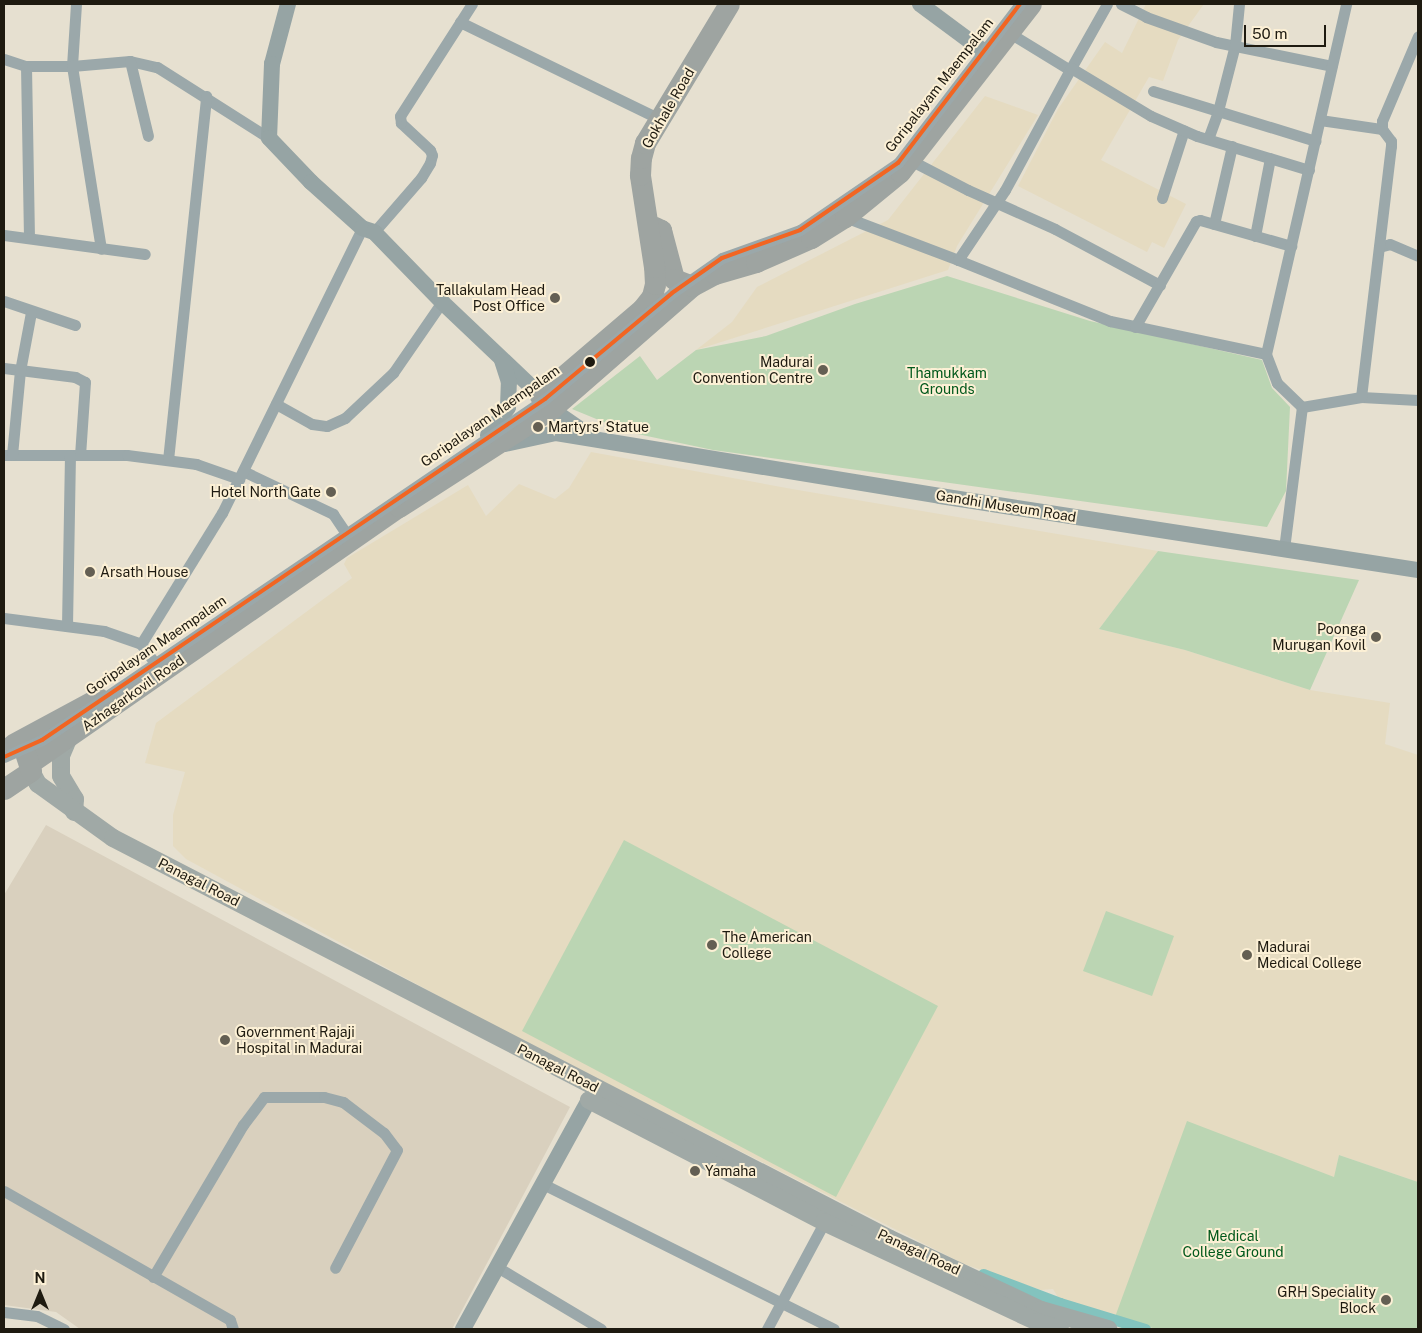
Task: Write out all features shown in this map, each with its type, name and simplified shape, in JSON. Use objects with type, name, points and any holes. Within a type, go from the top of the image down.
[{"type":"highway","name":"Gokhale Road","points":[[655,284],[640,175],[641,158],[645,143],[729,4]]},
{"type":"highway","name":"Azhagarkovil Road","points":[[4,789],[68,737],[399,507],[546,402],[692,286],[715,274],[756,262],[811,238],[845,217],[900,172],[1030,4]]},
{"type":"highway","points":[[647,221],[660,230],[674,278],[692,286]]},
{"type":"highway","name":"Azhagarkovil Road","points":[[546,402],[642,309],[652,296],[655,284]]},
{"type":"highway","name":"Azhagarkovil Road","points":[[6,746],[97,699],[146,652],[343,529],[487,443]]},
{"type":"highway","points":[[6,746],[25,753],[30,767]]},
{"type":"main road","points":[[68,737],[61,756],[61,776],[74,799],[74,812]]},
{"type":"main road","name":"Panagal Road","points":[[30,767],[38,784],[74,812],[113,838],[828,1216]]},
{"type":"main road","name":"Panagal Road","points":[[590,1100],[828,1216],[890,1239],[1037,1320],[1060,1329]]},
{"type":"main road","name":"Panagal Road","points":[[1037,1320],[1108,1329]]},
{"type":"street","points":[[76,4],[72,66],[101,249]]},
{"type":"street","points":[[269,138],[272,64],[288,4]]},
{"type":"street","points":[[4,618],[104,631],[146,652],[222,513],[276,404],[368,230],[421,178],[430,163],[432,155],[430,150],[401,123],[400,116],[472,4]]},
{"type":"street","points":[[920,4],[990,56]]},
{"type":"street","name":"Goripalayam Maempalam","points":[[6,746],[42,740],[545,399],[672,293],[722,258],[800,230],[898,163],[1020,4]]},
{"type":"street","points":[[958,260],[997,204],[1107,4]]},
{"type":"street","points":[[1121,4],[1146,16],[1216,42],[1332,66]]},
{"type":"street","points":[[1208,139],[1218,111],[1235,45],[1239,4]]},
{"type":"street","points":[[1302,407],[1277,383],[1266,354],[1346,4]]},
{"type":"street","points":[[460,22],[660,119]]},
{"type":"street","points":[[1008,32],[1150,116],[1208,139],[1309,170]]},
{"type":"street","points":[[1361,397],[1391,146],[1391,141],[1382,129],[1382,121],[1418,36]]},
{"type":"street","points":[[4,59],[26,66],[72,66],[130,61],[157,67],[206,96],[269,138]]},
{"type":"street","points":[[130,61],[148,136]]},
{"type":"street","points":[[26,66],[29,238]]},
{"type":"street","points":[[1153,91],[1316,141]]},
{"type":"street","points":[[168,460],[206,96]]},
{"type":"street","points":[[1320,120],[1382,129]]},
{"type":"street","points":[[1162,198],[1184,130]]},
{"type":"street","name":"Gandhi Museum Road","points":[[269,138],[311,182],[368,230],[546,402],[594,439]]},
{"type":"street","points":[[1214,224],[1232,146]]},
{"type":"street","points":[[1255,236],[1270,158]]},
{"type":"street","points":[[910,160],[997,204],[1054,229],[1160,284]]},
{"type":"street","points":[[845,217],[1110,321],[1266,354]]},
{"type":"street","points":[[1135,326],[1192,225],[1200,220],[1291,246]]},
{"type":"street","points":[[4,235],[144,254]]},
{"type":"street","points":[[1379,247],[1390,244],[1418,256]]},
{"type":"street","points":[[4,302],[75,325]]},
{"type":"street","points":[[276,404],[312,424],[327,426],[345,418],[393,373],[442,302]]},
{"type":"street","points":[[32,312],[20,371],[8,455],[126,455],[196,464],[241,475],[333,514],[343,529]]},
{"type":"street","points":[[487,443],[508,407],[509,382],[500,358]]},
{"type":"street","points":[[4,368],[75,377],[85,382],[75,455],[67,626]]},
{"type":"street","points":[[1302,407],[1361,397],[1418,400]]},
{"type":"street","points":[[1284,549],[1302,407]]},
{"type":"street","name":"Gandhi Museum Road","points":[[487,443],[556,433],[1418,570]]},
{"type":"street","points":[[153,1277],[243,1126],[264,1097],[324,1097],[343,1102],[384,1133],[397,1150],[335,1268]]},
{"type":"street","points":[[463,1329],[590,1100]]},
{"type":"street","points":[[544,1184],[834,1329]]},
{"type":"street","points":[[4,1191],[230,1320],[233,1329]]},
{"type":"street","points":[[767,1329],[828,1216]]},
{"type":"street","points":[[497,1267],[601,1329]]},
{"type":"street","points":[[4,1312],[37,1316],[64,1329]]},
{"type":"shaded area","points":[[1146,4],[1204,4],[1178,40],[1163,81],[1149,77],[1101,160],[1186,204],[1164,248],[1152,242],[1147,252],[1018,186],[1058,109],[1105,42],[1122,53]]},
{"type":"shaded area","points":[[985,96],[1038,115],[957,246],[948,270],[696,350],[732,322],[757,287],[888,220]]},
{"type":"shaded area","name":"The American College","points":[[591,452],[792,489],[1158,551],[1099,629],[1185,650],[1310,690],[1390,703],[1385,744],[1418,755],[1418,1182],[1339,1155],[1302,1329],[1156,1329],[1059,1299],[1053,1289],[1041,1290],[964,1264],[505,1032],[186,859],[173,846],[173,815],[185,772],[145,763],[156,723],[352,578],[344,564],[347,558],[468,485],[486,516],[519,484],[555,499],[569,488]]},
{"type":"shaded area","name":"Government Rajaji Hospital in Madurai","points":[[46,825],[570,1107],[452,1329],[80,1329],[56,1312],[4,1305],[4,895]]},
{"type":"green space","name":"Thamukkam Grounds","points":[[947,276],[1090,321],[1262,360],[1272,388],[1290,407],[1286,491],[1267,527],[713,450],[628,432],[572,409],[640,356],[657,380],[696,350],[766,336],[855,304]]},
{"type":"green space","points":[[1158,551],[1359,580],[1310,690],[1185,650],[1099,629]]},
{"type":"green space","points":[[624,840],[938,1006],[836,1197],[522,1031]]},
{"type":"green space","points":[[1106,911],[1174,936],[1152,996],[1083,971]]},
{"type":"green space","name":"Medical College Ground","points":[[1187,1121],[1334,1177],[1339,1155],[1418,1182],[1418,1329],[1156,1329],[1115,1317]]},
{"type":"waterway","points":[[983,1274],[1060,1303],[1145,1329]]},
{"type":"transit line","points":[[4,757],[42,740],[545,399],[672,293],[722,258],[800,230],[898,163],[1020,4]]},
{"type":"place","name":"Tallakulam Head Post Office","points":[[555,298]]},
{"type":"place","name":"Madurai Convention Centre","points":[[823,370]]},
{"type":"place","name":"Martyrs' Statue","points":[[538,427]]},
{"type":"place","name":"Hotel North Gate","points":[[331,492]]},
{"type":"place","name":"Arsath House","points":[[90,572]]},
{"type":"place","name":"Poonga Murugan Kovil","points":[[1376,637]]},
{"type":"place","name":"The American College","points":[[712,945]]},
{"type":"place","name":"Madurai Medical College","points":[[1247,955]]},
{"type":"place","name":"Government Rajaji Hospital in Madurai","points":[[225,1040]]},
{"type":"place","name":"Yamaha","points":[[695,1171]]},
{"type":"place","name":"GRH Speciality Block","points":[[1386,1300]]}]
